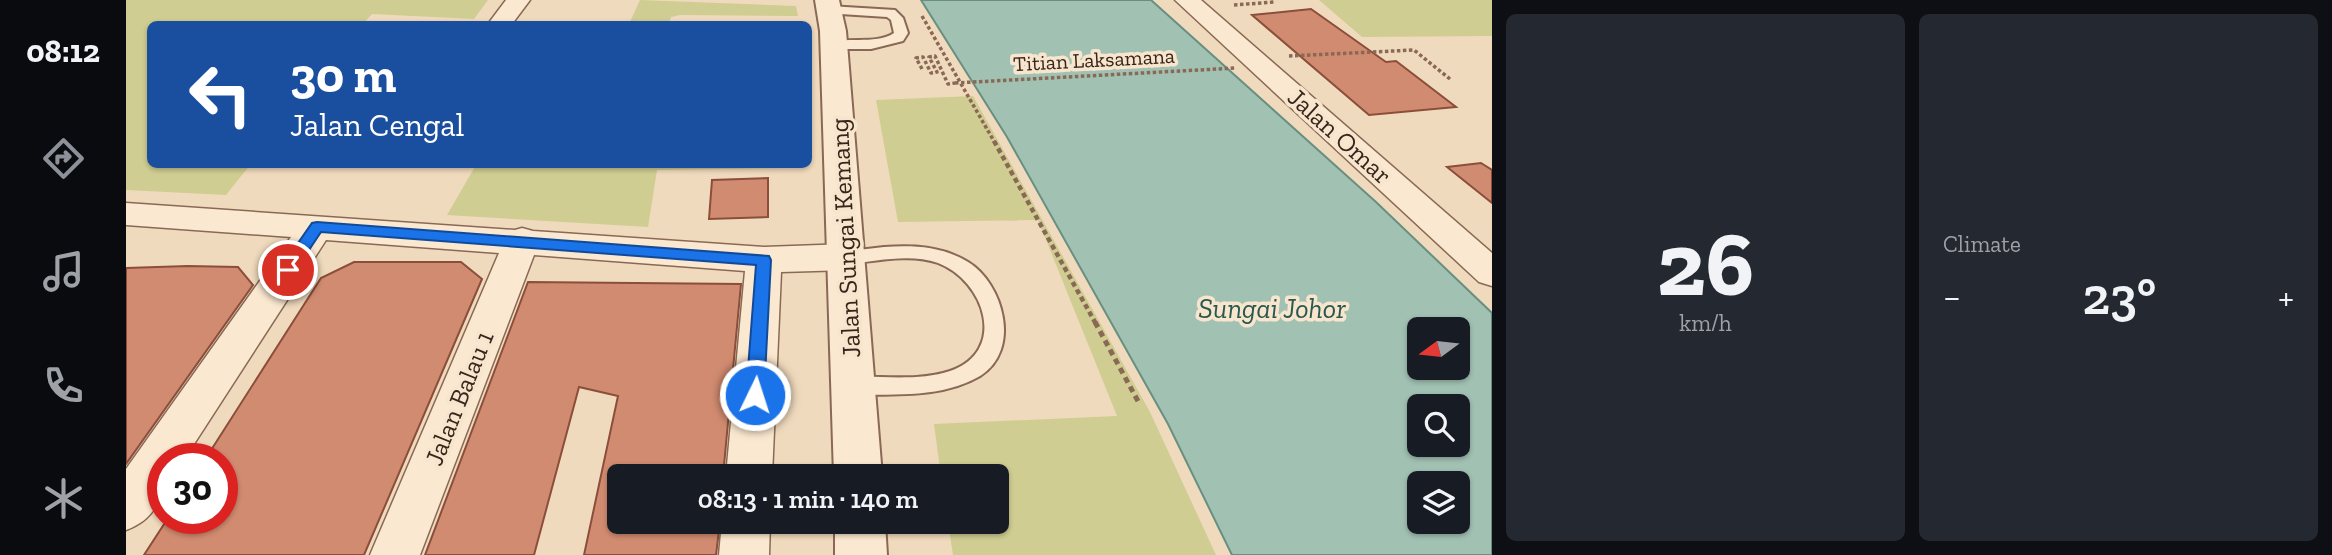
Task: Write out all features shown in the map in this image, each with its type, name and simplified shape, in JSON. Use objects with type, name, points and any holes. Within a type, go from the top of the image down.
[{"type":"street","points":[[502,21],[518,0]]},
{"type":"street","name":"Jalan Omar","points":[[1187,0],[1245,63],[1492,272]]},
{"type":"street","name":"Jalan Sungai Kemang","points":[[824,3],[834,46],[848,257],[857,464]]},
{"type":"street","points":[[126,214],[522,240],[764,260],[848,257]]},
{"type":"street","points":[[126,508],[317,227]]},
{"type":"street","name":"Jalan Balau 1","points":[[395,555],[522,240]]},
{"type":"street","points":[[750,464],[764,260]]},
{"type":"street","points":[[744,555],[745,534]]},
{"type":"street","points":[[860,534],[861,555]]},
{"type":"lane","points":[[824,3],[890,13],[897,18],[901,33],[898,38],[885,43],[834,46]]},
{"type":"lane","points":[[848,257],[924,253],[946,258],[974,273],[989,297],[997,324],[988,352],[974,369],[956,378],[853,387]]},
{"type":"path","points":[[919,11],[1038,216],[1139,403]]},
{"type":"path","name":"Titian Laksamana","points":[[922,69],[916,58],[923,57],[931,73],[937,72],[929,57],[935,56],[948,84],[1414,50],[1450,79]]},
{"type":"shaded area","points":[[126,0],[488,0],[474,19],[372,14],[366,21],[147,21],[147,168],[248,168],[226,195],[126,190]]},
{"type":"shaded area","points":[[640,0],[796,6],[798,16],[680,15],[671,17],[670,21],[630,21]]},
{"type":"shaded area","points":[[1319,0],[1492,0],[1492,36],[1362,37]]},
{"type":"shaded area","points":[[973,96],[1150,412],[1216,555],[953,555],[950,534],[1009,534],[1009,464],[939,464],[934,424],[1117,416],[1038,220],[898,222],[876,100]]},
{"type":"shaded area","points":[[474,168],[784,168],[657,170],[648,227],[447,215]]},
{"type":"water","name":"Sungai Johor","points":[[921,0],[1151,0],[1376,202],[1492,313],[1492,555],[1232,555],[1168,424],[1007,137]]},
{"type":"building","points":[[1311,9],[1386,62],[1396,61],[1456,107],[1369,115],[1252,15]]},
{"type":"building","points":[[1481,163],[1492,170],[1492,203],[1447,167]]},
{"type":"building","points":[[768,178],[768,217],[709,219],[712,180]]},
{"type":"building","points":[[354,262],[461,262],[482,279],[364,555],[144,555],[158,534],[238,534],[238,443],[216,443],[321,278]]},
{"type":"building","points":[[238,267],[253,285],[126,464],[126,268]]},
{"type":"building","points":[[528,282],[741,284],[724,464],[607,464],[607,534],[719,534],[716,555],[584,555],[618,396],[579,387],[534,555],[425,555]]},
{"type":"route","points":[[288,270],[317,227],[522,240],[764,260],[755,395]]}]
